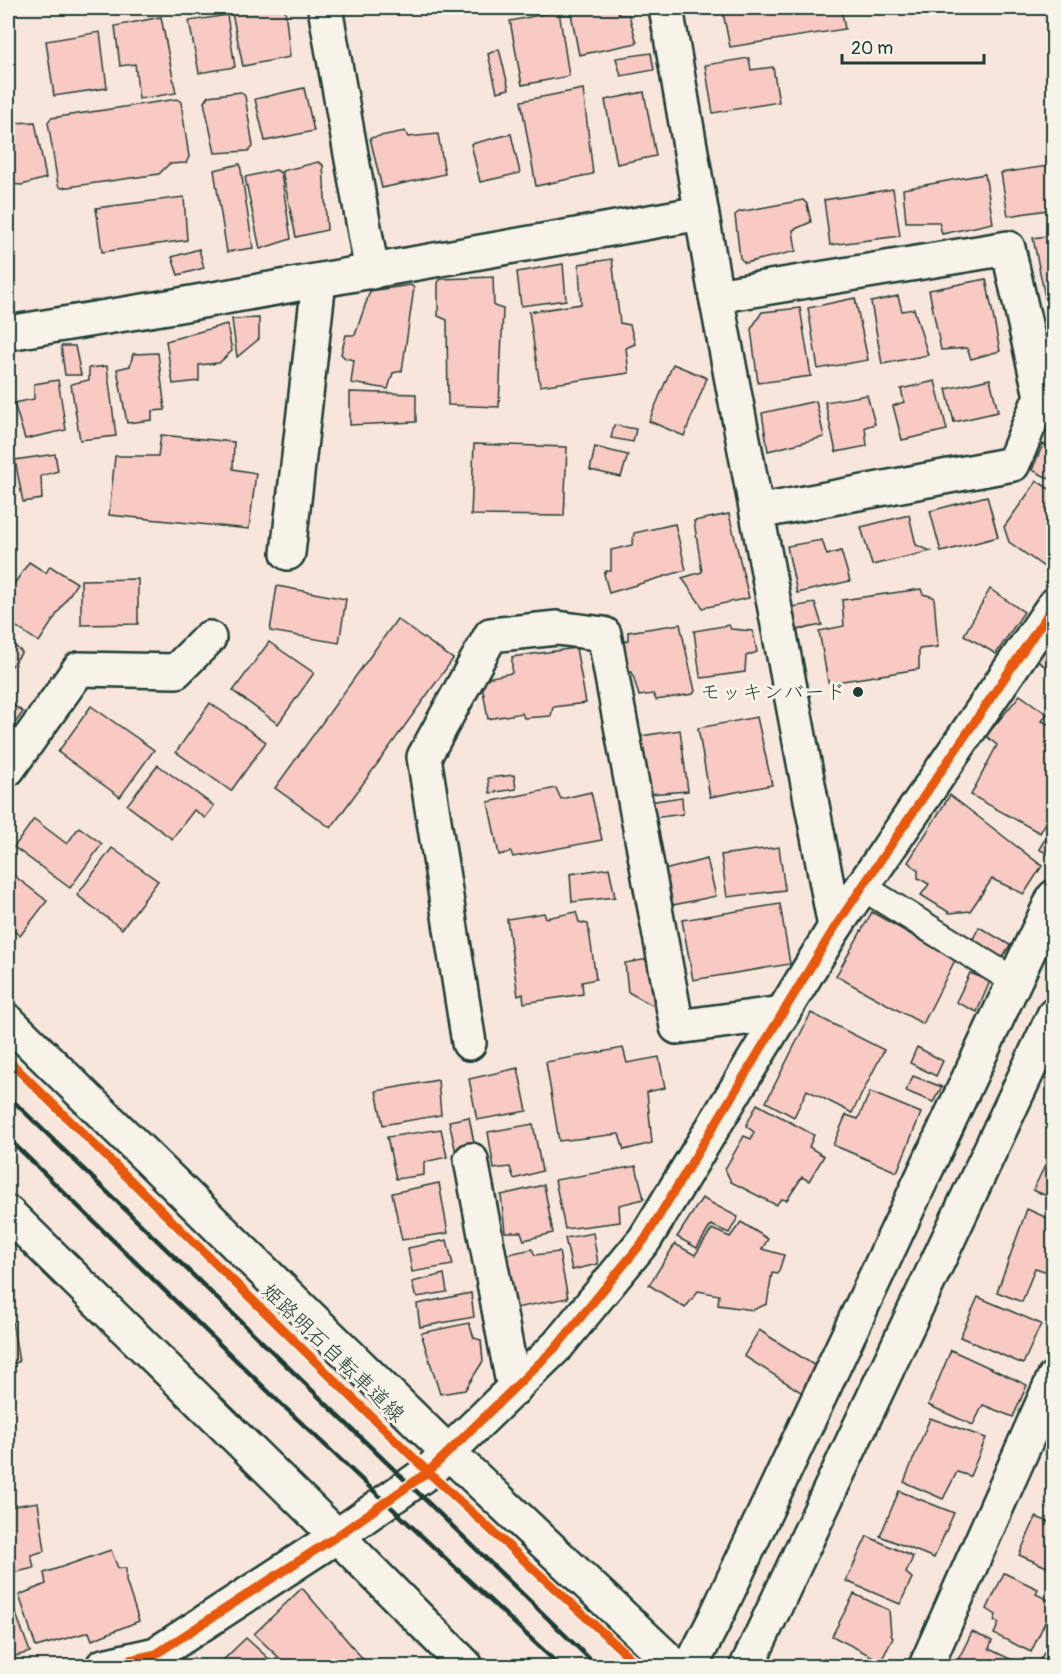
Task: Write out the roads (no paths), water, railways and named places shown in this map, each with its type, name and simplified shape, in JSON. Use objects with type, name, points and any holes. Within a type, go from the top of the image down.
[{"type":"street","points":[[325,8],[372,272]]},
{"type":"street","points":[[666,8],[716,296],[835,927]]},
{"type":"street","points":[[8,333],[372,272],[701,213]]},
{"type":"street","points":[[716,296],[1008,248],[1041,396],[1013,464],[757,512]]},
{"type":"street","points":[[288,553],[319,281]]},
{"type":"street","points":[[103,1666],[159,1660],[428,1472],[558,1345],[645,1239],[861,886],[1053,604]]},
{"type":"street","points":[[469,1043],[424,757],[491,635],[557,628],[604,634],[676,1027],[783,1013]]},
{"type":"street","points":[[8,769],[79,669],[176,671],[209,638]]},
{"type":"street","points":[[691,1666],[1053,897]]},
{"type":"street","points":[[747,1666],[1053,1015]]},
{"type":"street","points":[[8,1021],[447,1451],[675,1666]]},
{"type":"street","points":[[471,1160],[514,1389]]},
{"type":"street","points":[[8,1213],[466,1666]]},
{"type":"street","points":[[926,1666],[1053,1378]]},
{"type":"lane","points":[[861,886],[1014,981]]},
{"type":"railway","points":[[8,1096],[597,1666]]},
{"type":"railway","points":[[8,1138],[276,1399],[560,1666]]},
{"type":"place","name":"モッキンバード","points":[[858,692]]}]
